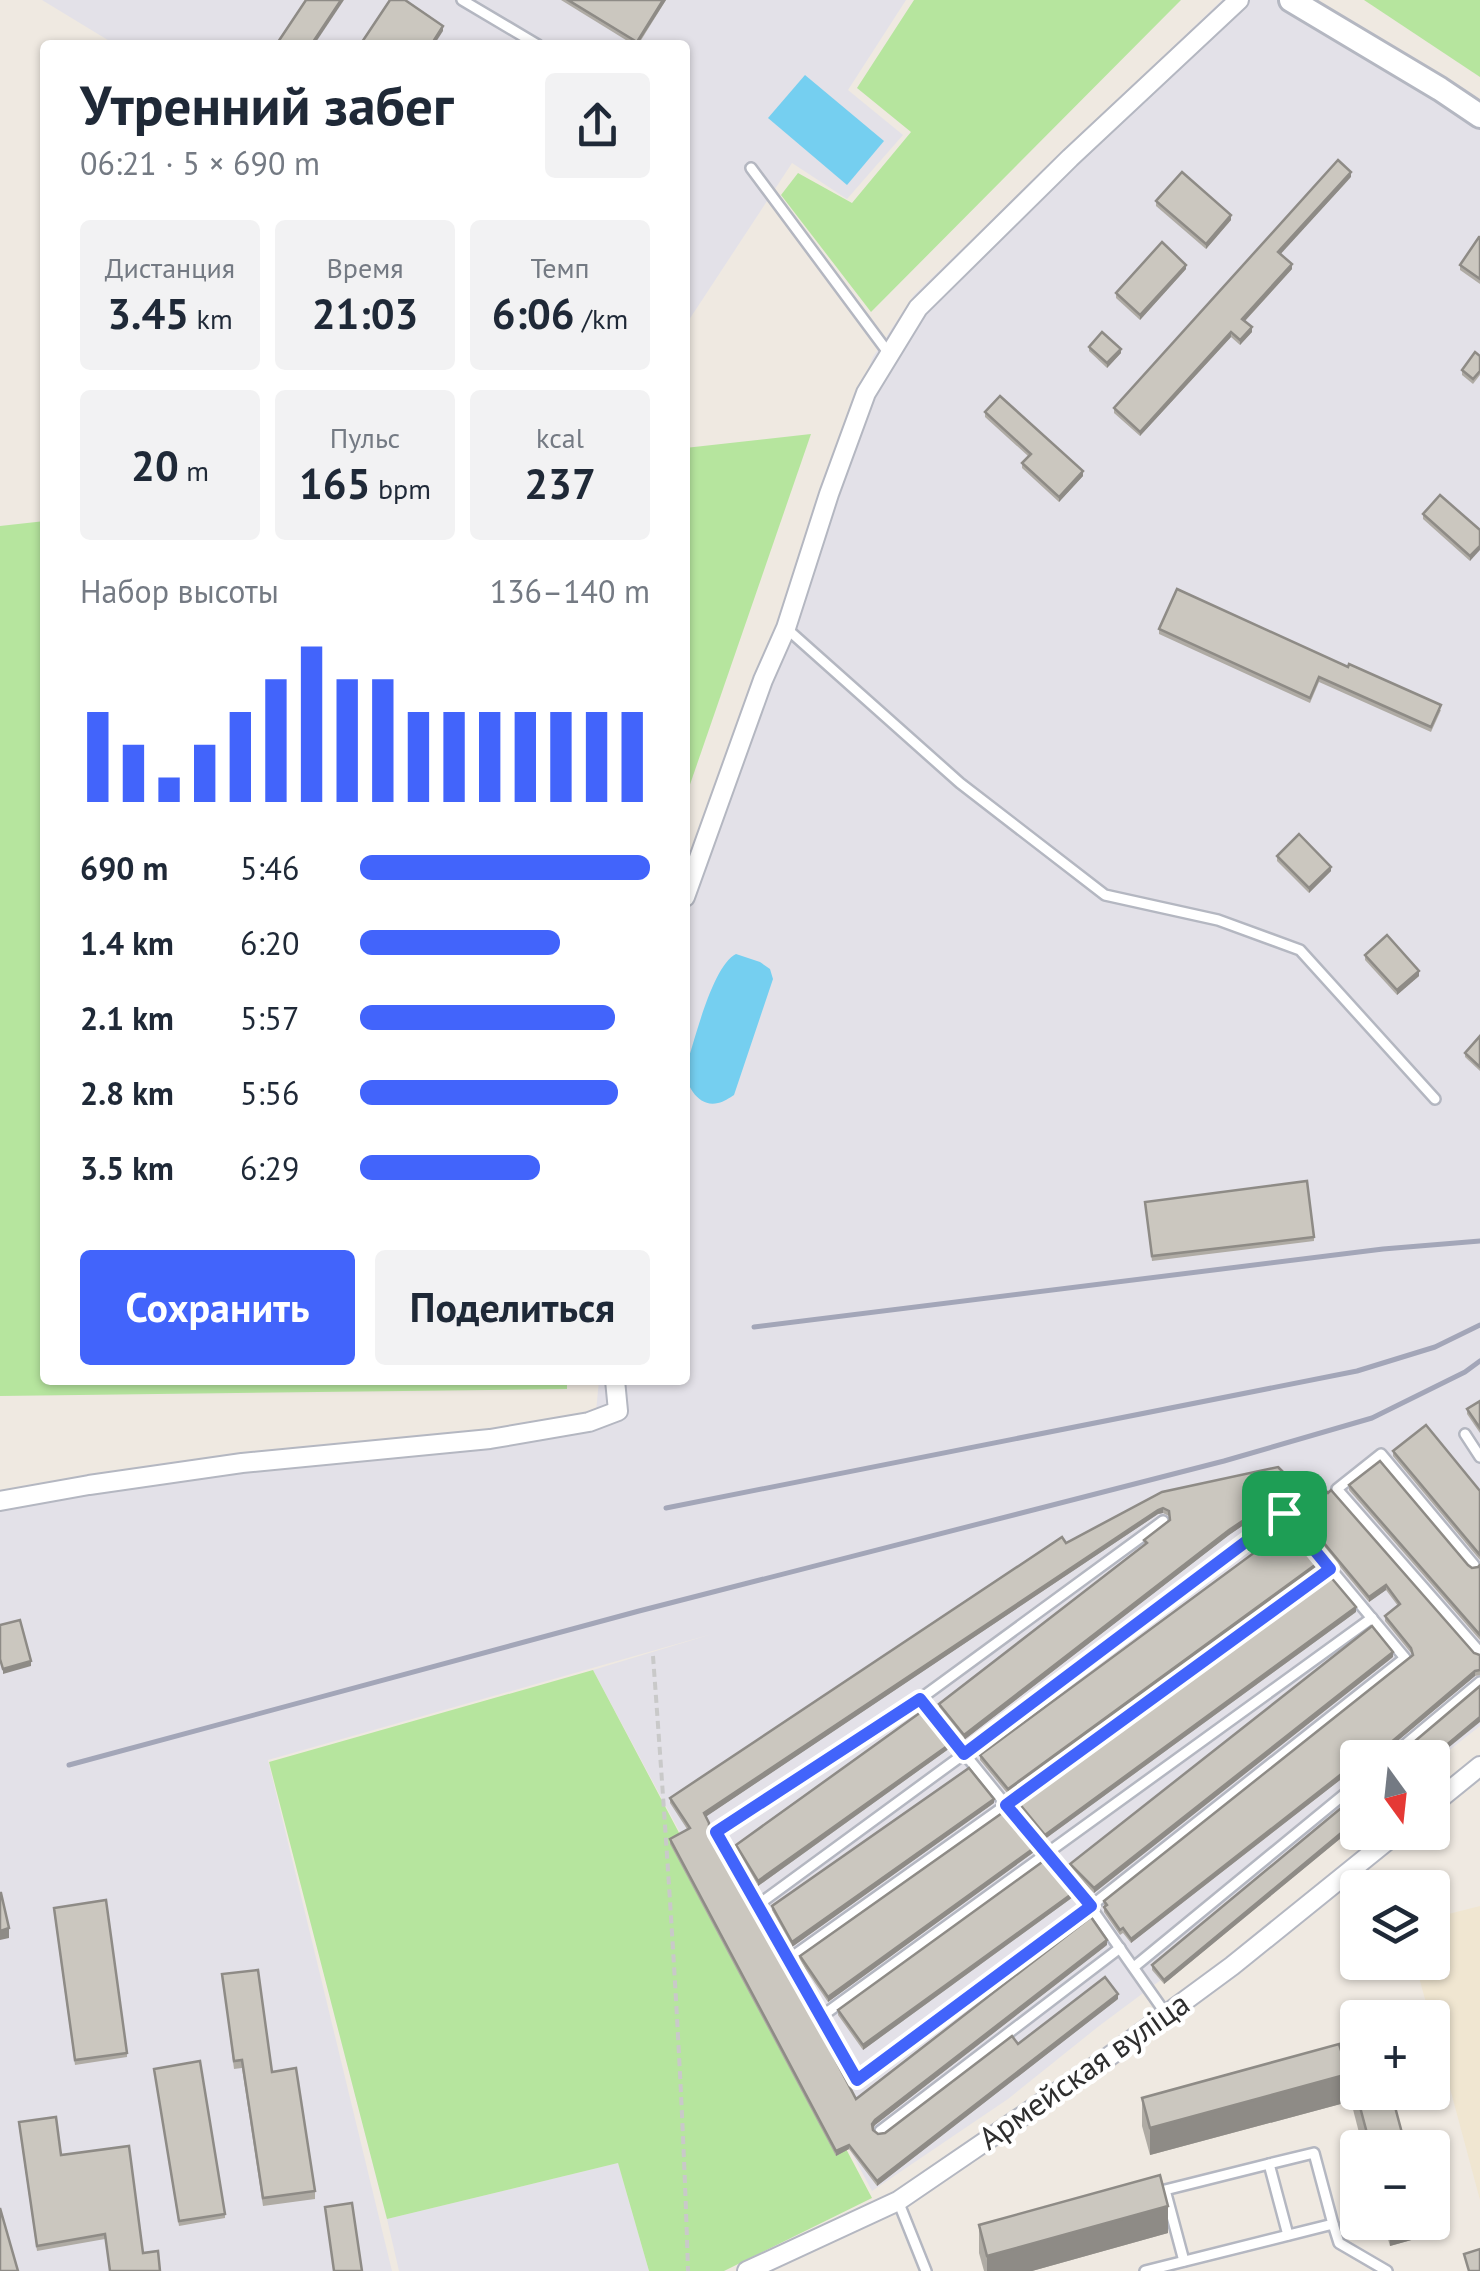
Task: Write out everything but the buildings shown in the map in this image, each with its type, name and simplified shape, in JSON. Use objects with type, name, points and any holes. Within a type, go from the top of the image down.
[{"type":"street","points":[[690,883],[763,680],[786,628],[866,393],[918,308],[1070,158],[1240,0]]},
{"type":"street","points":[[1291,0],[1480,116]]},
{"type":"street","points":[[0,1501],[242,1463],[490,1439],[589,1422],[618,1411],[615,1385]]},
{"type":"street","points":[[1450,1790],[1480,1766]]},
{"type":"street","name":"Армейская вуліца","points":[[747,2271],[898,2201],[1103,2061],[1232,1966],[1376,1850]]},
{"type":"lane","points":[[462,0],[530,40]]},
{"type":"lane","points":[[751,168],[890,355]]},
{"type":"lane","points":[[786,628],[960,784],[1105,895],[1218,920],[1300,950],[1435,1099]]},
{"type":"lane","points":[[1464,1434],[1480,1457]]},
{"type":"lane","points":[[1474,1566],[1380,1454],[1337,1488],[1480,1652]]},
{"type":"lane","points":[[759,1904],[1284,1513],[1405,1658],[1091,1906],[857,2080],[716,1832],[920,1699],[1163,1520]]},
{"type":"lane","points":[[790,1959],[1330,1569]]},
{"type":"lane","points":[[822,2016],[1372,1618]]},
{"type":"lane","points":[[1410,1740],[1480,1682]]},
{"type":"lane","points":[[920,1699],[1091,1906],[1166,2014]]},
{"type":"lane","points":[[1134,1967],[1340,1798]]},
{"type":"lane","points":[[880,2131],[1120,1948]]},
{"type":"lane","points":[[1184,2261],[1165,2190],[1314,2153],[1339,2244],[1388,2271]]},
{"type":"lane","points":[[1269,2164],[1288,2236]]},
{"type":"lane","points":[[898,2201],[926,2271]]},
{"type":"lane","points":[[1145,2271],[1333,2224]]},
{"type":"path","points":[[653,1656],[671,1897],[688,2271]]},
{"type":"shaded area","points":[[42,0],[906,0],[848,90],[903,135],[847,199],[792,163],[690,318],[690,40],[108,40]]},
{"type":"shaded area","points":[[1222,0],[1279,0],[1480,129],[1480,1726],[1450,1750],[1450,1740],[1340,1740],[1340,1835],[1232,1927],[1008,2099],[872,2191],[593,1670],[712,1634],[268,1760],[392,2271],[0,2271],[0,1495],[502,1432],[596,1412],[599,1385],[690,1385],[690,886],[829,466],[873,357],[914,295]]},
{"type":"shaded area","points":[[1480,1906],[1480,2200],[1450,2088],[1450,2000],[1425,2000],[1420,1980],[1450,1980],[1450,1914]]},
{"type":"shaded area","points":[[618,2163],[649,2271],[399,2271],[387,2219]]},
{"type":"green space","points":[[914,0],[1181,0],[871,312],[781,195],[798,173],[852,203],[911,132],[857,88]]},
{"type":"green space","points":[[1364,0],[1480,0],[1480,77]]},
{"type":"green space","points":[[811,434],[690,785],[690,447]]},
{"type":"green space","points":[[40,522],[40,1385],[567,1385],[567,1389],[0,1396],[0,526]]},
{"type":"green space","points":[[593,1670],[872,2198],[724,2271],[649,2271],[618,2163],[387,2219],[269,1762]]},
{"type":"water","points":[[805,75],[884,141],[847,185],[768,118]]},
{"type":"water","points":[[736,954],[760,962],[770,969],[773,979],[734,1095],[711,1104],[699,1099],[690,1086],[690,1054],[712,989],[727,961]]},
{"type":"railway","points":[[754,1327],[1383,1249],[1480,1241]]},
{"type":"railway","points":[[666,1508],[1357,1371],[1435,1347],[1480,1325]]},
{"type":"railway","points":[[69,1765],[639,1611],[1224,1461],[1372,1418],[1480,1361]]},
{"type":"route","points":[[1284,1513],[1330,1569],[1006,1805],[1091,1906],[857,2080],[716,1832],[920,1699],[964,1754],[1284,1513]]}]
